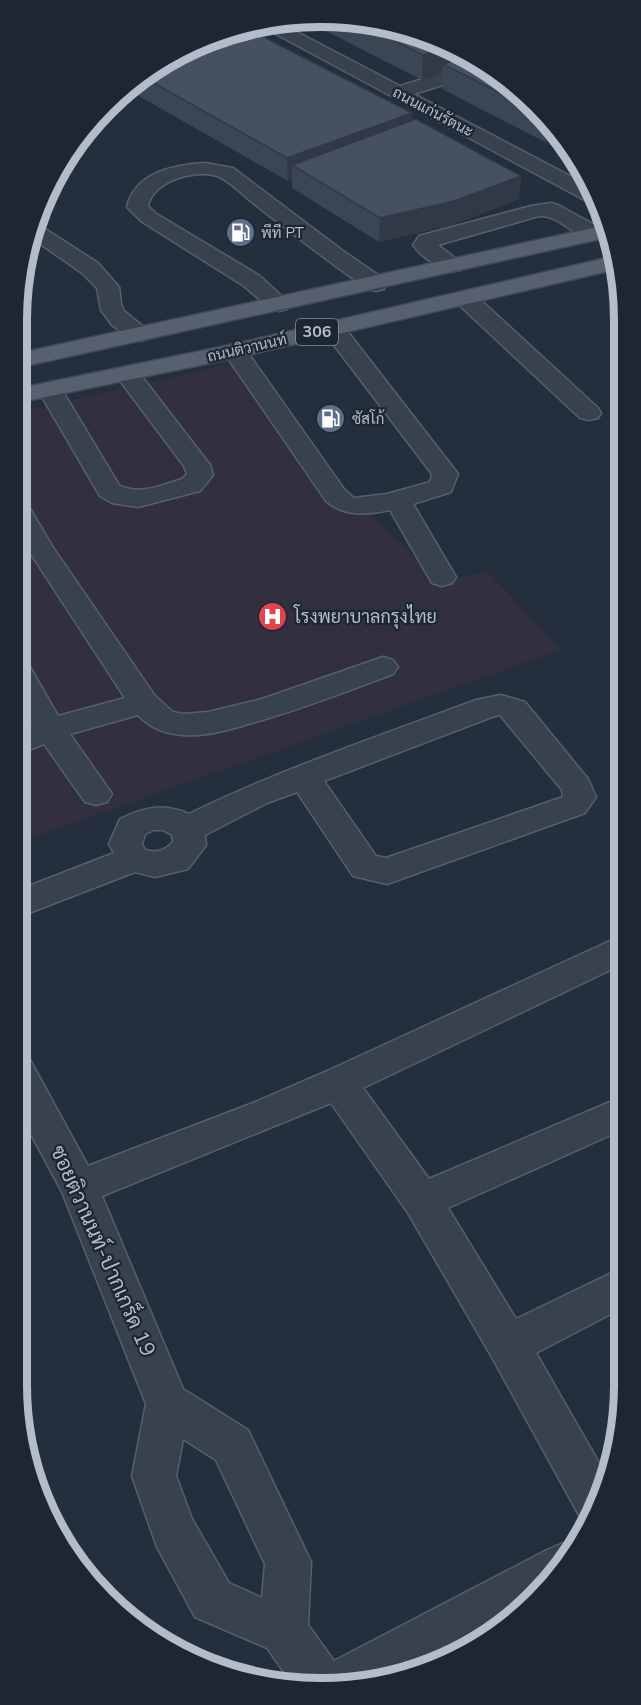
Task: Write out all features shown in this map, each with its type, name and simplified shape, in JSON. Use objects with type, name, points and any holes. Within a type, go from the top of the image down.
[{"type":"main road","name":"306","points":[[27,359],[600,233]]},
{"type":"main road","name":"ถนนติวานนท์","points":[[27,394],[235,351],[608,264]]},
{"type":"street","name":"ถนนแก่นรัตนะ","points":[[280,30],[585,193]]},
{"type":"street","points":[[398,93],[476,71]]},
{"type":"street","points":[[279,304],[252,280],[147,218],[137,207],[141,194],[155,182],[194,168],[213,168],[225,172],[335,256],[376,284]]},
{"type":"street","points":[[453,266],[424,245],[427,241],[538,210],[550,209],[600,233]]},
{"type":"street","points":[[40,234],[90,268],[108,287],[107,301],[115,317],[140,334]]},
{"type":"street","points":[[465,298],[589,413]]},
{"type":"street","points":[[235,351],[335,495],[347,505],[363,506],[428,493],[442,486],[445,474],[333,328]]},
{"type":"street","points":[[50,390],[109,490],[121,497],[138,499],[191,485],[200,475],[197,465],[127,374]]},
{"type":"street","points":[[397,499],[442,577]]},
{"type":"street","points":[[28,550],[144,703],[165,722],[188,726],[262,711],[383,667]]},
{"type":"street","points":[[27,687],[50,729],[96,794]]},
{"type":"street","points":[[27,739],[50,729],[144,703]]},
{"type":"street","points":[[27,901],[134,859],[125,844],[131,827],[150,818],[172,819],[188,829],[256,795],[302,777],[487,707],[501,705],[514,709],[577,787],[580,797],[574,805],[387,871],[376,871],[365,867],[316,793],[302,777]]},
{"type":"street","points":[[79,1187],[267,1114],[338,1083],[614,953]]},
{"type":"street","points":[[338,1083],[422,1201],[508,1345],[593,1495]]},
{"type":"street","name":"ซอยติวานนท์-ปากเกร็ด 19","points":[[27,1090],[79,1187],[168,1404]]},
{"type":"street","points":[[422,1201],[614,1116]]},
{"type":"street","points":[[508,1345],[614,1291]]},
{"type":"street","points":[[284,1631],[288,1562],[232,1444],[168,1404],[154,1476],[173,1531],[212,1600],[284,1631],[317,1678]]},
{"type":"street","points":[[357,1675],[541,1577]]},
{"type":"shaded area","name":"โรงพยาบาลกรุงไทย","points":[[242,361],[316,468],[363,506],[442,583],[487,571],[561,650],[27,839],[27,410]]},
{"type":"building","points":[[380,33],[437,51],[423,55]]},
{"type":"building","points":[[258,34],[412,113],[287,158],[151,81],[208,49]]},
{"type":"building","points":[[456,60],[484,76],[514,100],[443,64]]},
{"type":"building","points":[[416,119],[521,176],[454,201],[380,218],[292,165]]},
{"type":"place","name":"พีที PT","points":[[240,233]]},
{"type":"place","name":"ซัสโก้","points":[[331,419]]},
{"type":"place","name":"โรงพยาบาลกรุงไทย","points":[[273,617]]}]
